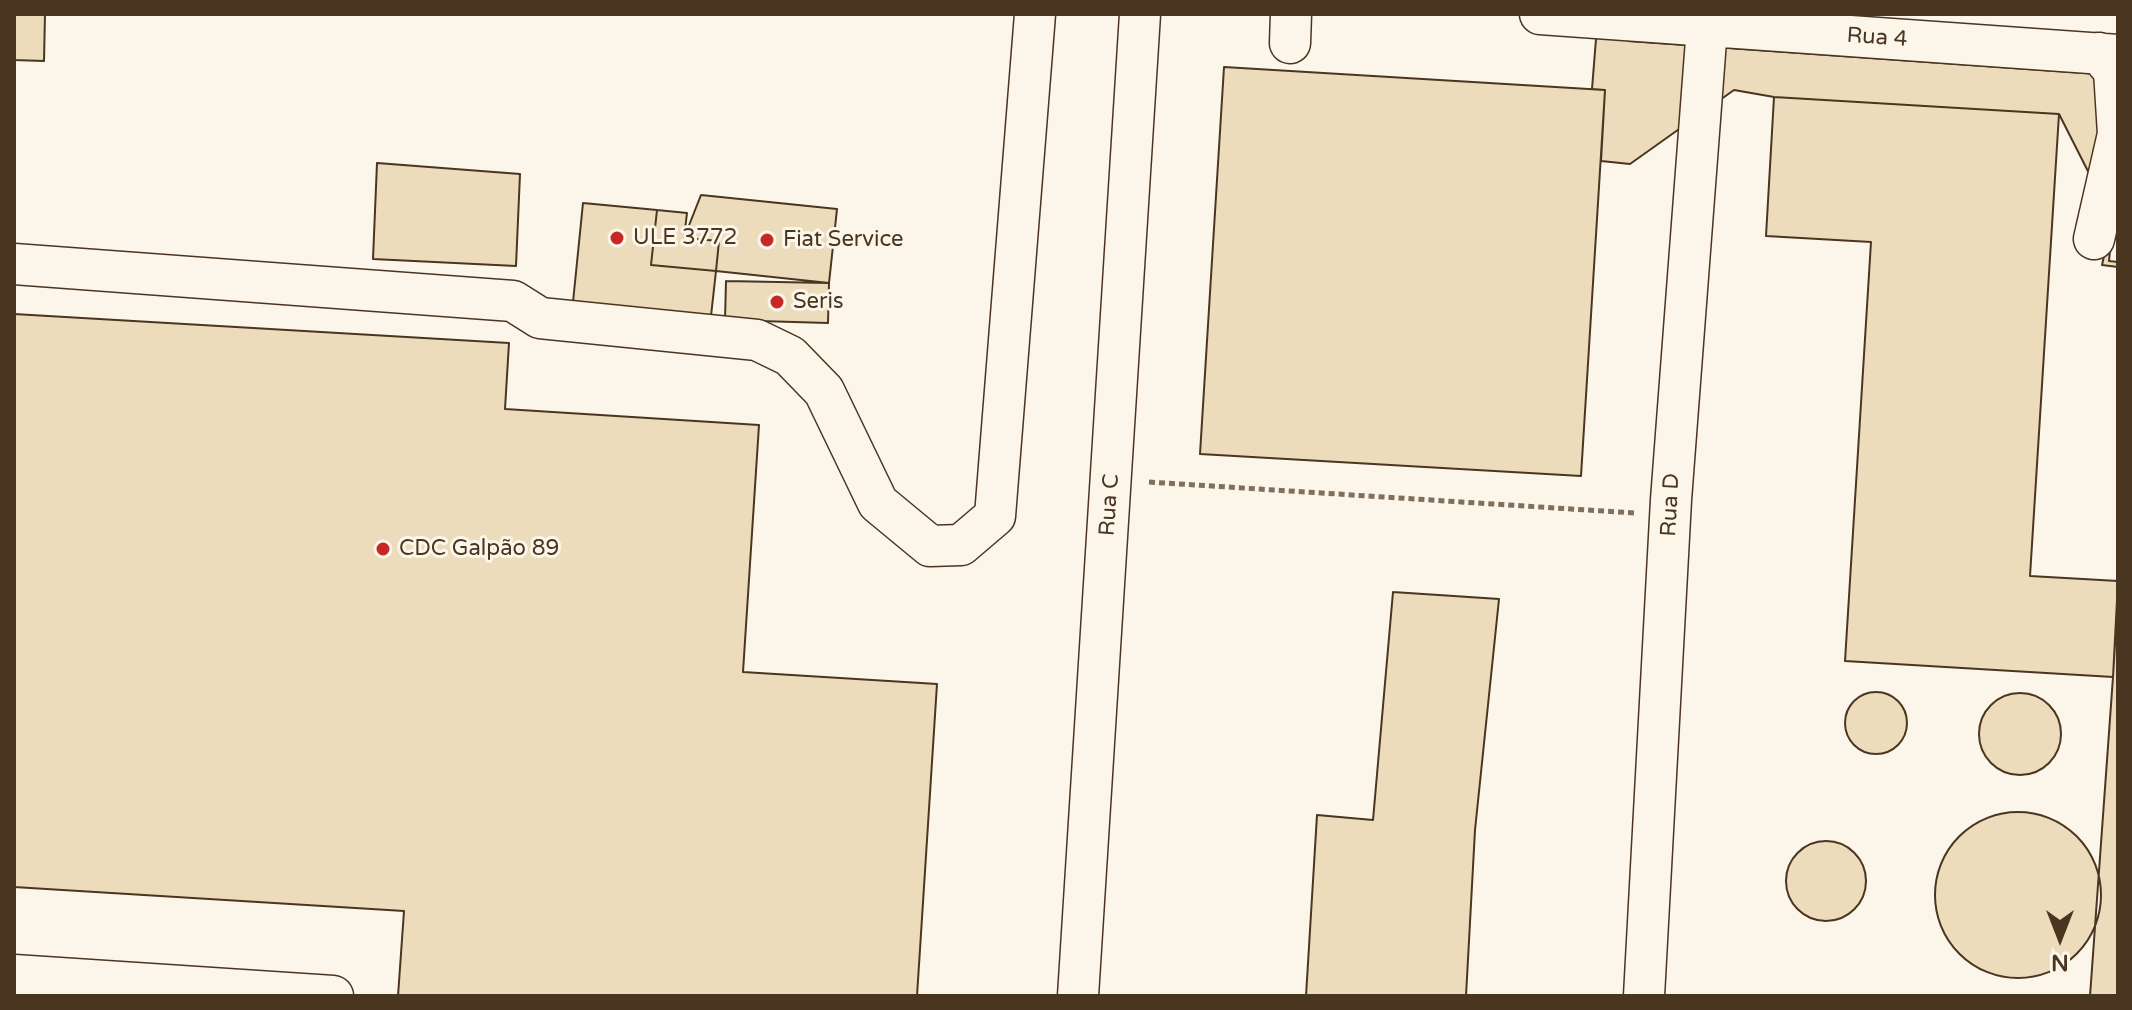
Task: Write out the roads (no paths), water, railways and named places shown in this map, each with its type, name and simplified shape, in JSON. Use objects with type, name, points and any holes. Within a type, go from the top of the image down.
[{"type":"lane","points":[[14,264],[513,301],[540,318],[757,340],[790,356],[824,391],[878,503],[930,546],[961,545],[995,516],[1035,14]]},
{"type":"lane","name":"Rua C","points":[[1078,996],[1140,14]]},
{"type":"lane","name":"Rua 4","points":[[1540,14],[1707,20],[2108,54]]},
{"type":"lane","name":"Rua D","points":[[1644,996],[1670,516],[1707,20]]},
{"type":"lane","points":[[2094,239],[2118,134],[2114,71],[2108,54]]},
{"type":"lane","points":[[14,975],[333,996]]},
{"type":"place","name":"ULE 3772","points":[[617,238]]},
{"type":"place","name":"Fiat Service","points":[[767,240]]},
{"type":"place","name":"Seris","points":[[777,302]]},
{"type":"place","name":"CDC Galpão 89","points":[[383,549]]}]
